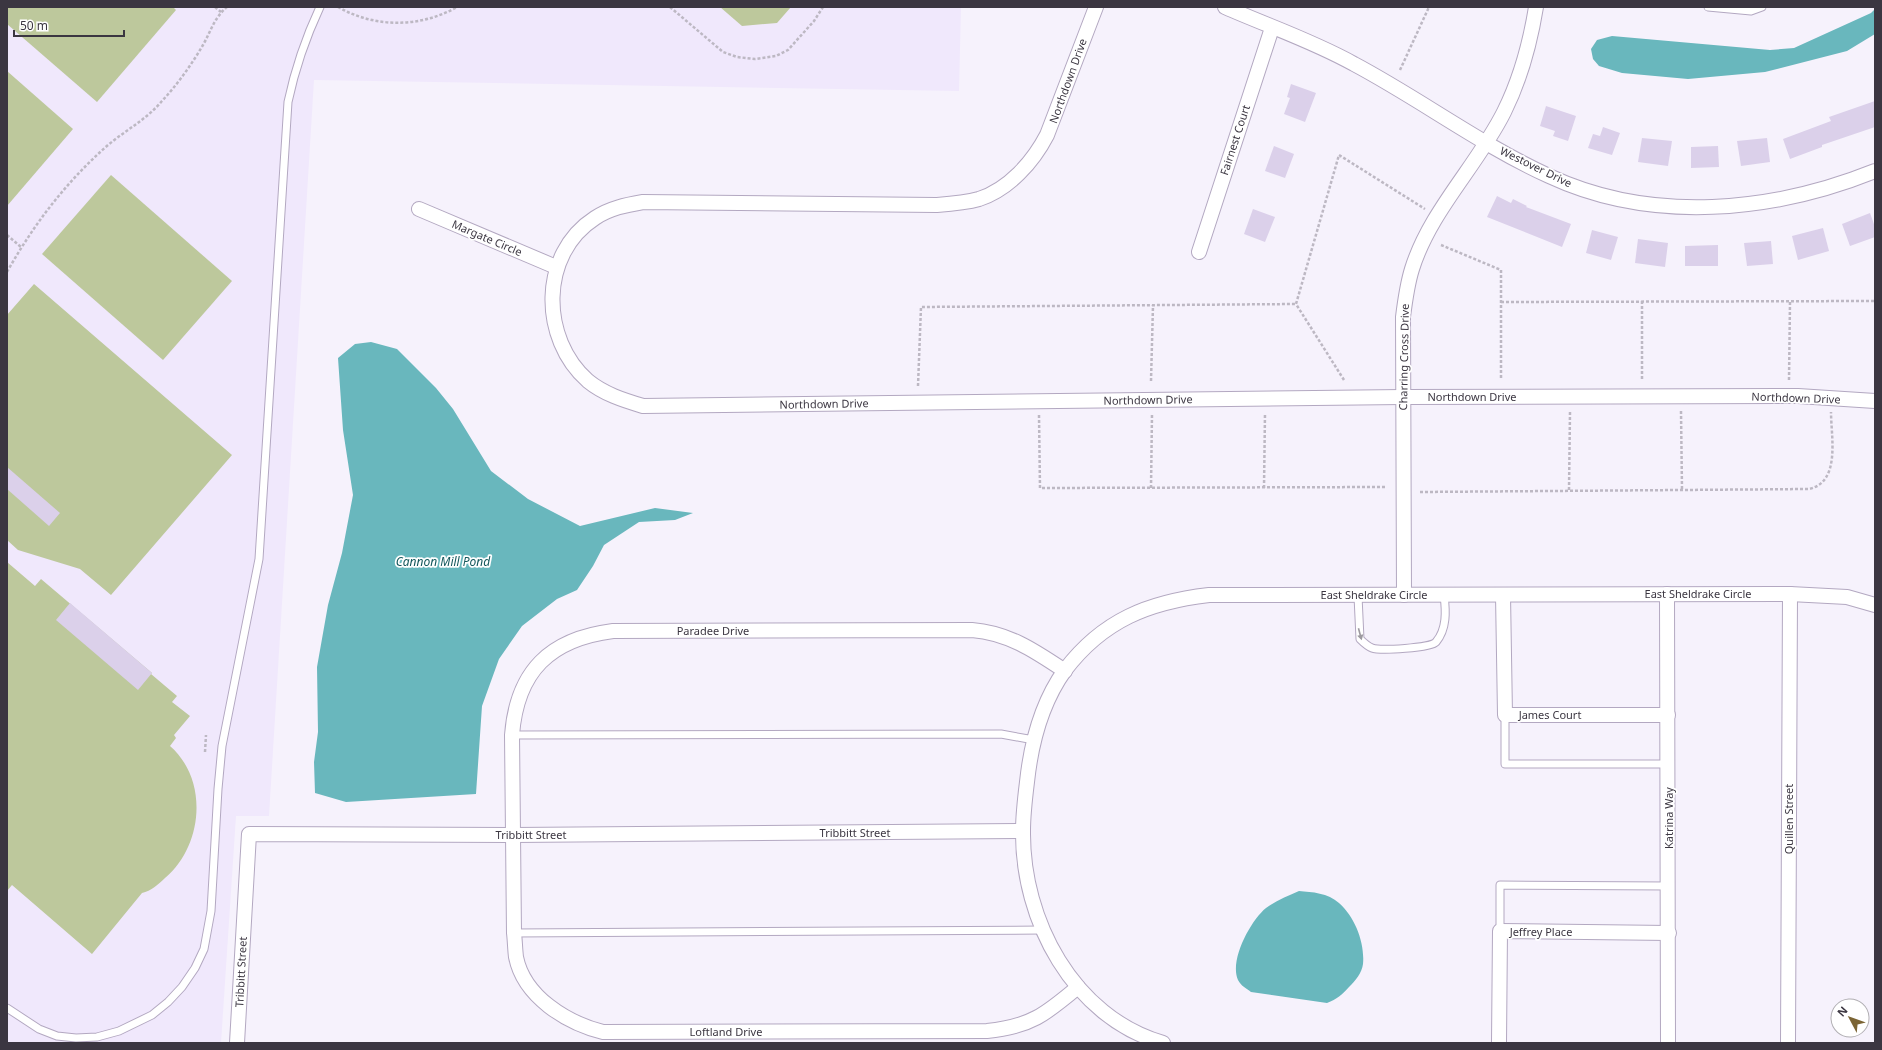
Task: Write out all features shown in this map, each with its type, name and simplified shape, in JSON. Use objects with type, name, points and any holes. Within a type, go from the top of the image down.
[{"type":"street","name":"Northdown Drive","points":[[1096,7],[1047,135],[1039,152],[1014,178],[991,193],[979,198],[936,205],[655,202],[626,204],[609,210],[594,218],[579,230],[566,248],[556,266],[552,300],[554,321],[561,347],[573,365],[588,381],[615,398],[642,406],[1403,397],[1798,396],[1875,401]]},
{"type":"street","name":"Westover Drive","points":[[1225,7],[1272,28],[1311,42],[1353,63],[1486,142],[1549,176],[1590,192],[1649,204],[1686,207],[1749,205],[1783,200],[1815,192],[1875,171]]},
{"type":"street","name":"Charring Cross Drive","points":[[1404,595],[1403,317],[1406,291],[1412,268],[1432,226],[1504,113],[1518,82],[1526,56],[1536,7]]},
{"type":"street","name":"Fairnest Court","points":[[1199,252],[1272,28]]},
{"type":"street","name":"Margate Circle","points":[[419,209],[556,266]]},
{"type":"street","name":"Katrina Way","points":[[1667,594],[1669,764],[1668,1043]]},
{"type":"street","name":"East Sheldrake Circle","points":[[1163,1043],[1133,1031],[1095,1005],[1061,966],[1043,930],[1030,891],[1022,832],[1028,770],[1034,740],[1050,697],[1065,671],[1083,650],[1103,632],[1126,617],[1152,606],[1177,599],[1209,595],[1358,596],[1790,594],[1847,597],[1875,605]]},
{"type":"street","name":"Quillen Street","points":[[1788,1043],[1790,594]]},
{"type":"street","name":"James Court","points":[[1503,595],[1504,715],[1668,715]]},
{"type":"street","name":"Paradee Drive","points":[[514,835],[512,735],[514,714],[518,699],[526,682],[537,666],[554,651],[572,640],[591,634],[613,631],[986,631],[1018,642],[1065,671]]},
{"type":"street","name":"Tribbitt Street","points":[[238,1043],[249,834],[514,835],[1022,832]]},
{"type":"street","name":"Loftland Drive","points":[[514,835],[514,932],[516,958],[523,974],[533,990],[548,1005],[565,1017],[585,1027],[603,1032],[979,1031],[1008,1029],[1028,1023],[1047,1013],[1078,987]]},
{"type":"street","name":"Jeffrey Place","points":[[1498,1043],[1500,931],[1669,933]]},
{"type":"lane","points":[[7,1008],[39,1029],[57,1036],[76,1038],[97,1037],[119,1031],[152,1014],[168,1002],[195,968],[204,949],[211,911],[222,746],[259,560],[288,102],[299,62],[320,7]]},
{"type":"lane","points":[[1708,7],[1751,11],[1762,7]]},
{"type":"lane","points":[[1358,596],[1360,639],[1374,649],[1426,647],[1435,644],[1441,634],[1445,621],[1444,595]]},
{"type":"lane","points":[[1504,715],[1505,764],[1669,764]]},
{"type":"lane","points":[[512,735],[1001,734],[1034,740]]},
{"type":"lane","points":[[1500,931],[1500,885],[1669,886]]},
{"type":"lane","points":[[514,932],[1043,930]]},
{"type":"path","points":[[215,7],[221,12]]},
{"type":"path","points":[[7,272],[40,218],[71,180],[109,145],[154,110],[164,100],[203,44],[211,26],[221,12],[227,7]]},
{"type":"path","points":[[338,7],[366,19],[402,24],[427,20],[457,7]]},
{"type":"path","points":[[670,7],[723,52],[737,57],[755,59],[776,56],[788,50],[814,21],[823,7]]},
{"type":"path","points":[[1400,70],[1429,7]]},
{"type":"path","points":[[1344,380],[1296,304],[1339,155],[1425,209]]},
{"type":"path","points":[[7,235],[21,247]]},
{"type":"path","points":[[1441,245],[1501,270],[1501,380]]},
{"type":"path","points":[[1642,301],[1642,379]]},
{"type":"path","points":[[1501,302],[1875,301]]},
{"type":"path","points":[[1789,380],[1790,302]]},
{"type":"path","points":[[918,386],[922,307],[1296,304]]},
{"type":"path","points":[[1150,381],[1153,305]]},
{"type":"path","points":[[1681,411],[1682,489]]},
{"type":"path","points":[[1569,490],[1570,412]]},
{"type":"path","points":[[1420,492],[1809,489],[1818,487],[1824,482],[1831,465],[1831,412]]},
{"type":"path","points":[[1151,488],[1152,413]]},
{"type":"path","points":[[1264,488],[1265,413]]},
{"type":"path","points":[[1039,414],[1040,488],[1387,487]]},
{"type":"path","points":[[205,752],[206,735]]},
{"type":"shaded area","points":[[7,7],[961,7],[959,91],[314,80],[269,816],[236,816],[221,1043],[7,1043]]},
{"type":"green space","points":[[7,7],[173,7],[176,10],[97,102],[7,24]]},
{"type":"green space","points":[[720,7],[791,7],[777,23],[742,26]]},
{"type":"green space","points":[[7,71],[73,129],[7,206]]},
{"type":"green space","points":[[111,175],[232,281],[163,360],[42,254]]},
{"type":"green space","points":[[34,284],[232,455],[111,595],[80,569],[18,550],[7,540],[7,315]]},
{"type":"green space","points":[[7,562],[35,586],[41,579],[152,673],[151,674],[177,696],[172,702],[190,716],[174,735],[176,738],[170,746],[183,760],[191,776],[196,794],[194,831],[187,849],[178,865],[152,889],[142,893],[92,954],[12,885],[7,891]]},
{"type":"water","points":[[1875,9],[1875,34],[1847,51],[1765,72],[1688,79],[1622,73],[1599,66],[1593,59],[1591,49],[1597,40],[1612,36],[1770,50],[1794,48],[1871,13]]},
{"type":"water","name":"Cannon Mill Pond","points":[[371,342],[397,349],[436,388],[453,409],[491,471],[528,499],[580,526],[655,508],[693,513],[675,520],[639,522],[604,545],[593,566],[577,590],[557,599],[522,626],[499,659],[482,706],[476,794],[346,802],[315,793],[314,762],[318,732],[317,667],[328,605],[342,553],[353,495],[343,430],[338,358],[355,344]]},
{"type":"water","points":[[1299,891],[1325,895],[1339,903],[1350,915],[1361,939],[1363,964],[1360,974],[1342,995],[1327,1003],[1251,992],[1238,980],[1236,972],[1236,962],[1243,941],[1260,914],[1270,905]]},
{"type":"building","points":[[1291,84],[1316,93],[1305,122],[1284,114],[1290,98],[1287,97]]},
{"type":"building","points":[[1875,101],[1875,127],[1822,145],[1822,147],[1790,159],[1783,139],[1831,121],[1829,117]]},
{"type":"building","points":[[1546,106],[1576,116],[1568,141],[1553,136],[1555,131],[1540,126]]},
{"type":"building","points":[[1603,127],[1620,133],[1612,155],[1588,148],[1593,134],[1600,136]]},
{"type":"building","points":[[1642,138],[1672,141],[1668,166],[1638,162]]},
{"type":"building","points":[[1767,138],[1770,162],[1741,166],[1737,141]]},
{"type":"building","points":[[1274,146],[1294,154],[1285,178],[1265,171]]},
{"type":"building","points":[[1718,146],[1719,167],[1691,168],[1691,147]]},
{"type":"building","points":[[1497,196],[1511,203],[1513,199],[1527,206],[1526,207],[1571,224],[1562,247],[1487,217]]},
{"type":"building","points":[[1253,209],[1275,217],[1265,242],[1244,234]]},
{"type":"building","points":[[1870,213],[1875,227],[1875,237],[1850,246],[1842,224]]},
{"type":"building","points":[[1823,228],[1829,251],[1798,260],[1792,236]]},
{"type":"building","points":[[1592,230],[1618,237],[1611,260],[1586,253]]},
{"type":"building","points":[[1638,239],[1668,243],[1665,267],[1635,263]]},
{"type":"building","points":[[1771,241],[1773,264],[1747,266],[1744,243]]},
{"type":"building","points":[[1718,245],[1718,266],[1685,266],[1685,246]]},
{"type":"building","points":[[7,467],[60,513],[49,526],[7,489]]},
{"type":"building","points":[[70,603],[152,673],[138,690],[56,620]]}]
